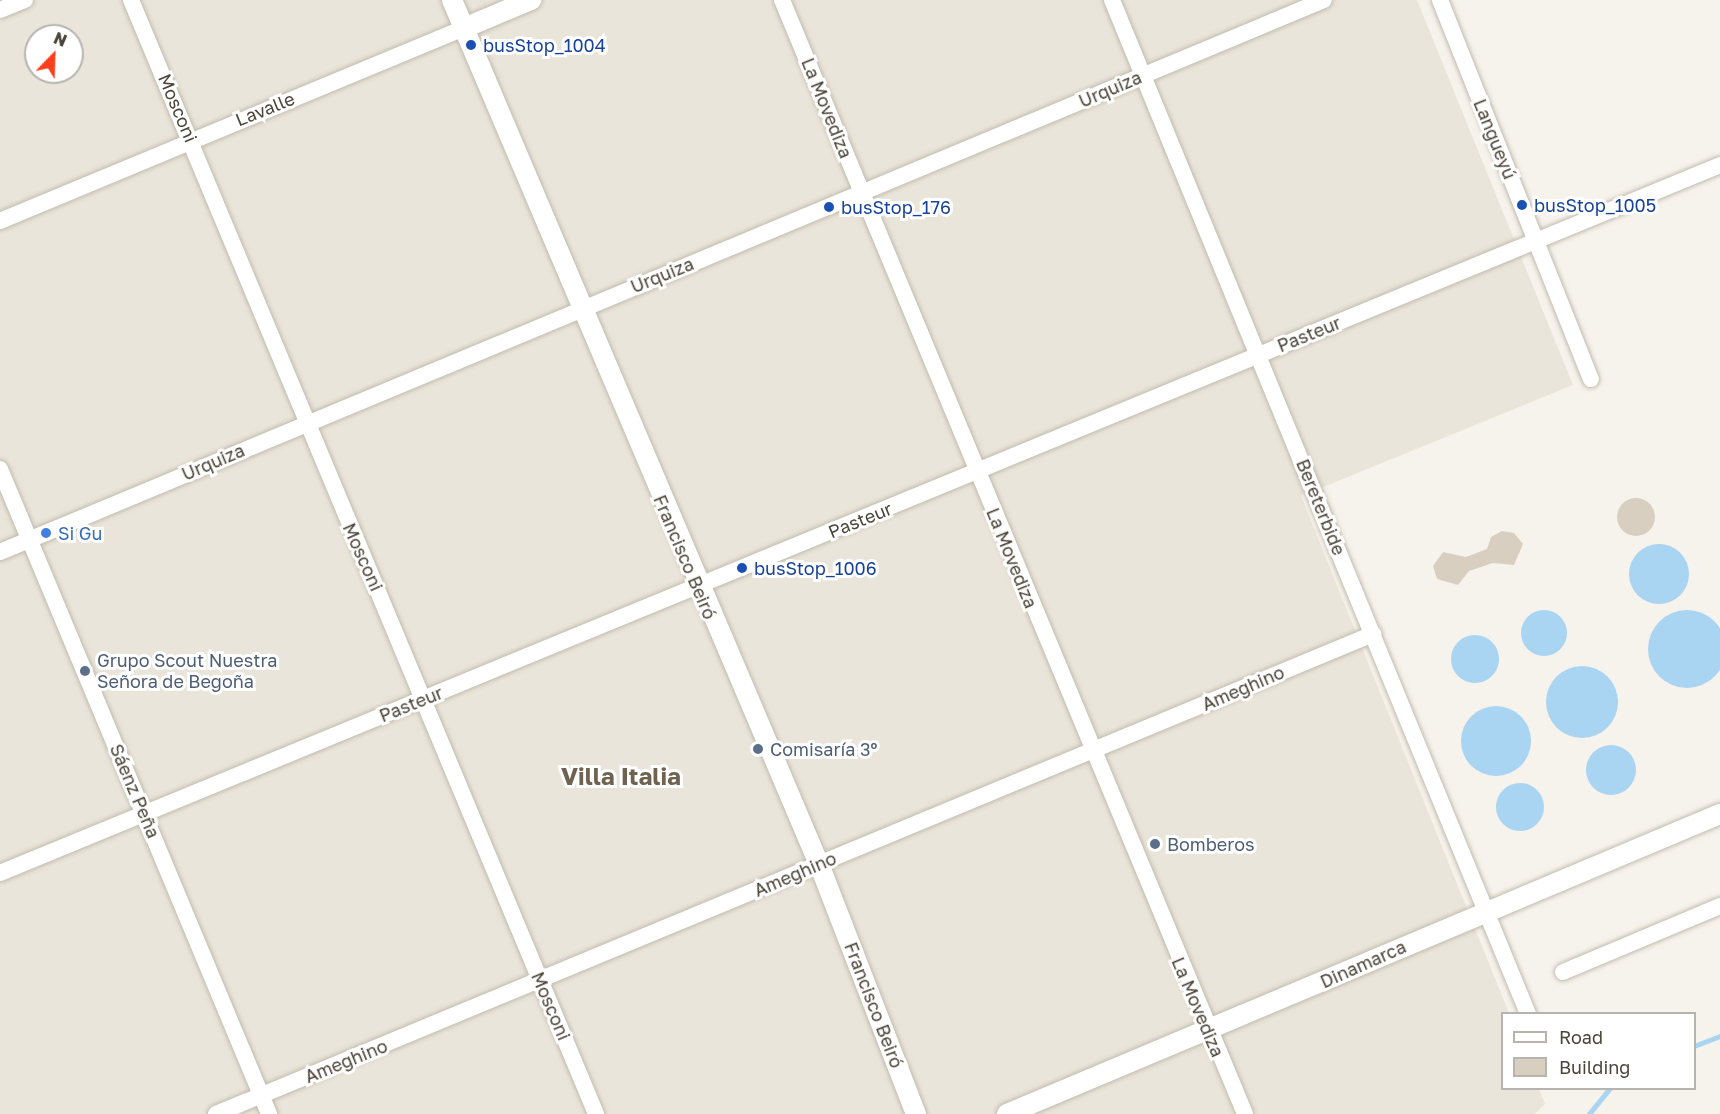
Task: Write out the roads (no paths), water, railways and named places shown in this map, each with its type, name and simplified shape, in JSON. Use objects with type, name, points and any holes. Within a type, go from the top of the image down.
[{"type":"street","points":[[0,10],[25,0]]},
{"type":"street","name":"Mosconi","points":[[131,0],[192,138],[304,423],[424,699],[596,1114]]},
{"type":"street","name":"Francisco Beiró","points":[[452,0],[697,587],[819,864],[916,1114]]},
{"type":"street","name":"Lavalle","points":[[0,221],[192,138],[531,0]]},
{"type":"street","name":"La Movediza","points":[[782,0],[1091,751],[1208,1032],[1245,1114]]},
{"type":"street","name":"Bereterbide","points":[[1112,0],[1489,909],[1527,1012]]},
{"type":"street","name":"Urquiza","points":[[0,552],[304,423],[1324,0]]},
{"type":"street","name":"Langueyú","points":[[1440,0],[1592,379]]},
{"type":"street","name":"Pasteur","points":[[0,873],[1720,165]]},
{"type":"street","name":"Sáenz Peña","points":[[0,469],[269,1114]]},
{"type":"street","name":"Ameghino","points":[[216,1114],[541,983],[819,864],[1373,634]]},
{"type":"street","name":"Dinamarca","points":[[1007,1114],[1208,1032],[1489,909],[1720,814]]},
{"type":"street","points":[[1563,972],[1720,906]]},
{"type":"water","points":[[1653,544],[1665,544],[1676,549],[1684,557],[1689,574],[1687,586],[1676,599],[1665,604],[1653,604],[1642,599],[1634,591],[1629,580],[1629,568],[1634,557],[1642,549]]},
{"type":"water","points":[[1544,610],[1560,617],[1567,633],[1560,649],[1544,656],[1528,649],[1521,633],[1528,617]]},
{"type":"water","points":[[1687,610],[1702,613],[1715,621],[1721,630],[1721,668],[1715,677],[1702,685],[1687,688],[1672,685],[1659,677],[1651,664],[1648,649],[1651,634],[1659,621],[1672,613]]},
{"type":"water","points":[[1475,635],[1492,642],[1499,659],[1492,676],[1475,683],[1458,676],[1451,659],[1458,642]]},
{"type":"water","points":[[1582,666],[1602,672],[1612,682],[1618,702],[1612,722],[1602,732],[1582,738],[1562,732],[1552,722],[1546,702],[1552,682],[1562,672]]},
{"type":"water","points":[[1496,706],[1509,709],[1521,716],[1528,728],[1531,741],[1528,754],[1521,766],[1509,773],[1496,776],[1483,773],[1471,766],[1464,754],[1461,741],[1464,728],[1471,716],[1483,709]]},
{"type":"water","points":[[1606,745],[1616,745],[1629,752],[1636,765],[1636,775],[1629,788],[1616,795],[1606,795],[1597,791],[1590,784],[1586,775],[1586,765],[1590,756],[1597,749]]},
{"type":"water","points":[[1515,783],[1525,783],[1540,793],[1544,807],[1543,816],[1534,827],[1525,831],[1515,831],[1500,821],[1496,812],[1496,802],[1506,787]]},
{"type":"waterway","points":[[1696,1045],[1720,1036]]},
{"type":"waterway","points":[[1589,1114],[1608,1090]]},
{"type":"place","name":"busStop_1004","points":[[471,45]]},
{"type":"place","name":"busStop_1005","points":[[1522,205]]},
{"type":"place","name":"busStop_176","points":[[829,207]]},
{"type":"place","name":"Si Gu","points":[[46,533]]},
{"type":"place","name":"busStop_1006","points":[[742,568]]},
{"type":"place","name":"Grupo Scout Nuestra Señora de Begoña","points":[[85,671]]},
{"type":"place","name":"Comisaría 3º","points":[[758,749]]},
{"type":"place","name":"Bomberos","points":[[1155,844]]},
{"type":"district","name":"Villa Italia","points":[[621,776]]}]
